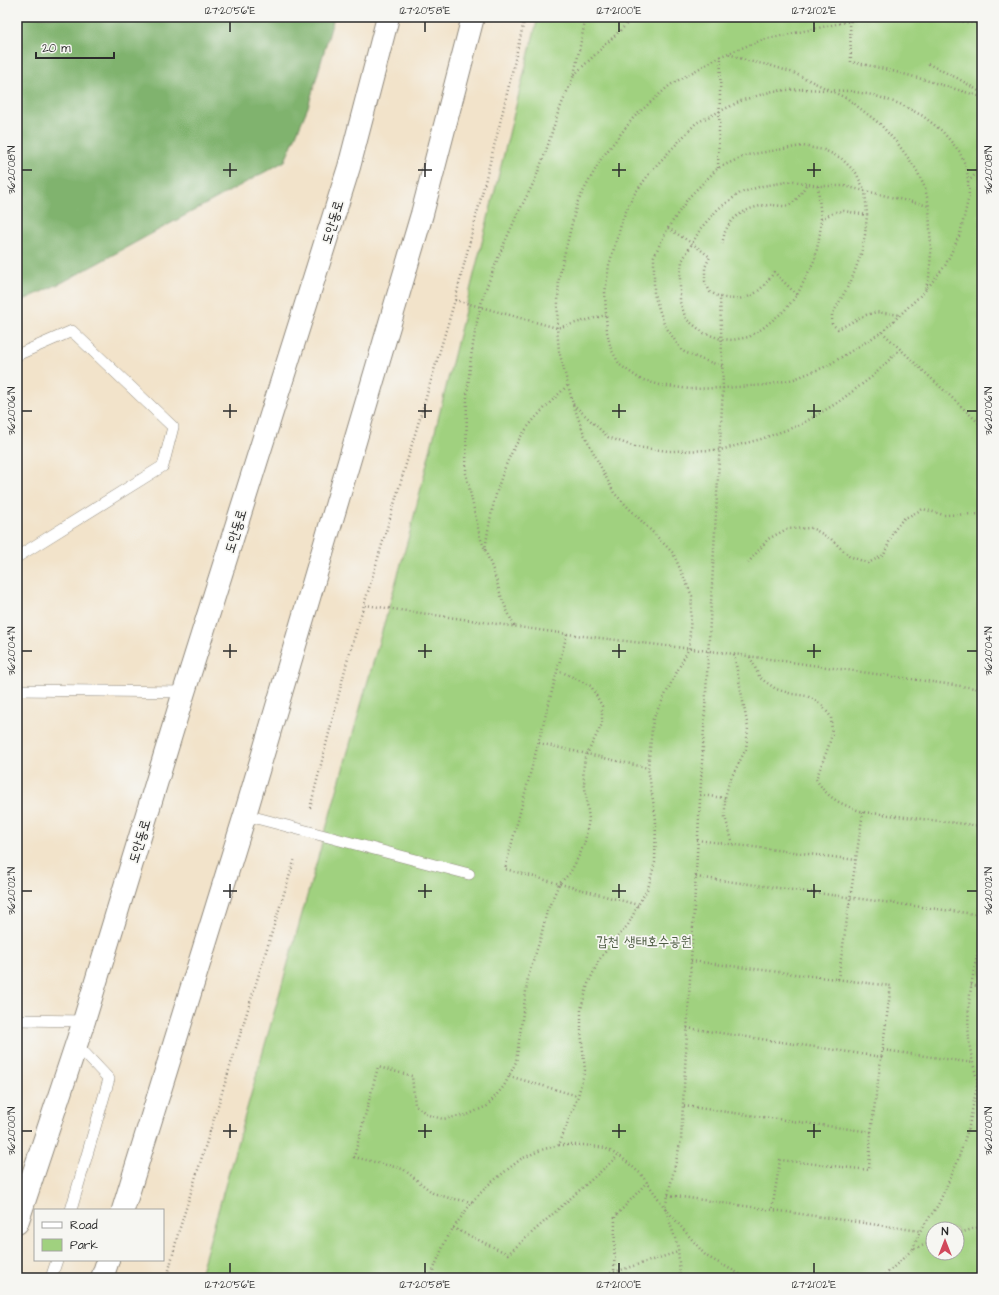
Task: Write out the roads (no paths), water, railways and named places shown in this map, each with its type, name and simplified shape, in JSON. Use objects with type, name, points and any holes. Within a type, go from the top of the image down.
[{"type":"main road","name":"도안동로","points":[[17,1223],[84,1021],[184,692],[349,168],[388,17]]},
{"type":"main road","points":[[123,1209],[245,815],[422,214],[473,17]]},
{"type":"main road","points":[[102,1278],[108,1261]]},
{"type":"lane","points":[[17,355],[72,331],[173,427],[163,466],[19,553]]},
{"type":"lane","points":[[17,690],[184,692]]},
{"type":"lane","points":[[245,815],[469,874]]},
{"type":"lane","points":[[17,1020],[84,1021]]},
{"type":"lane","points":[[71,1209],[110,1079],[76,1044]]},
{"type":"lane","points":[[52,1278],[57,1261]]},
{"type":"park label","name":"갑천 생태호수공원","points":[[644,941]]}]
